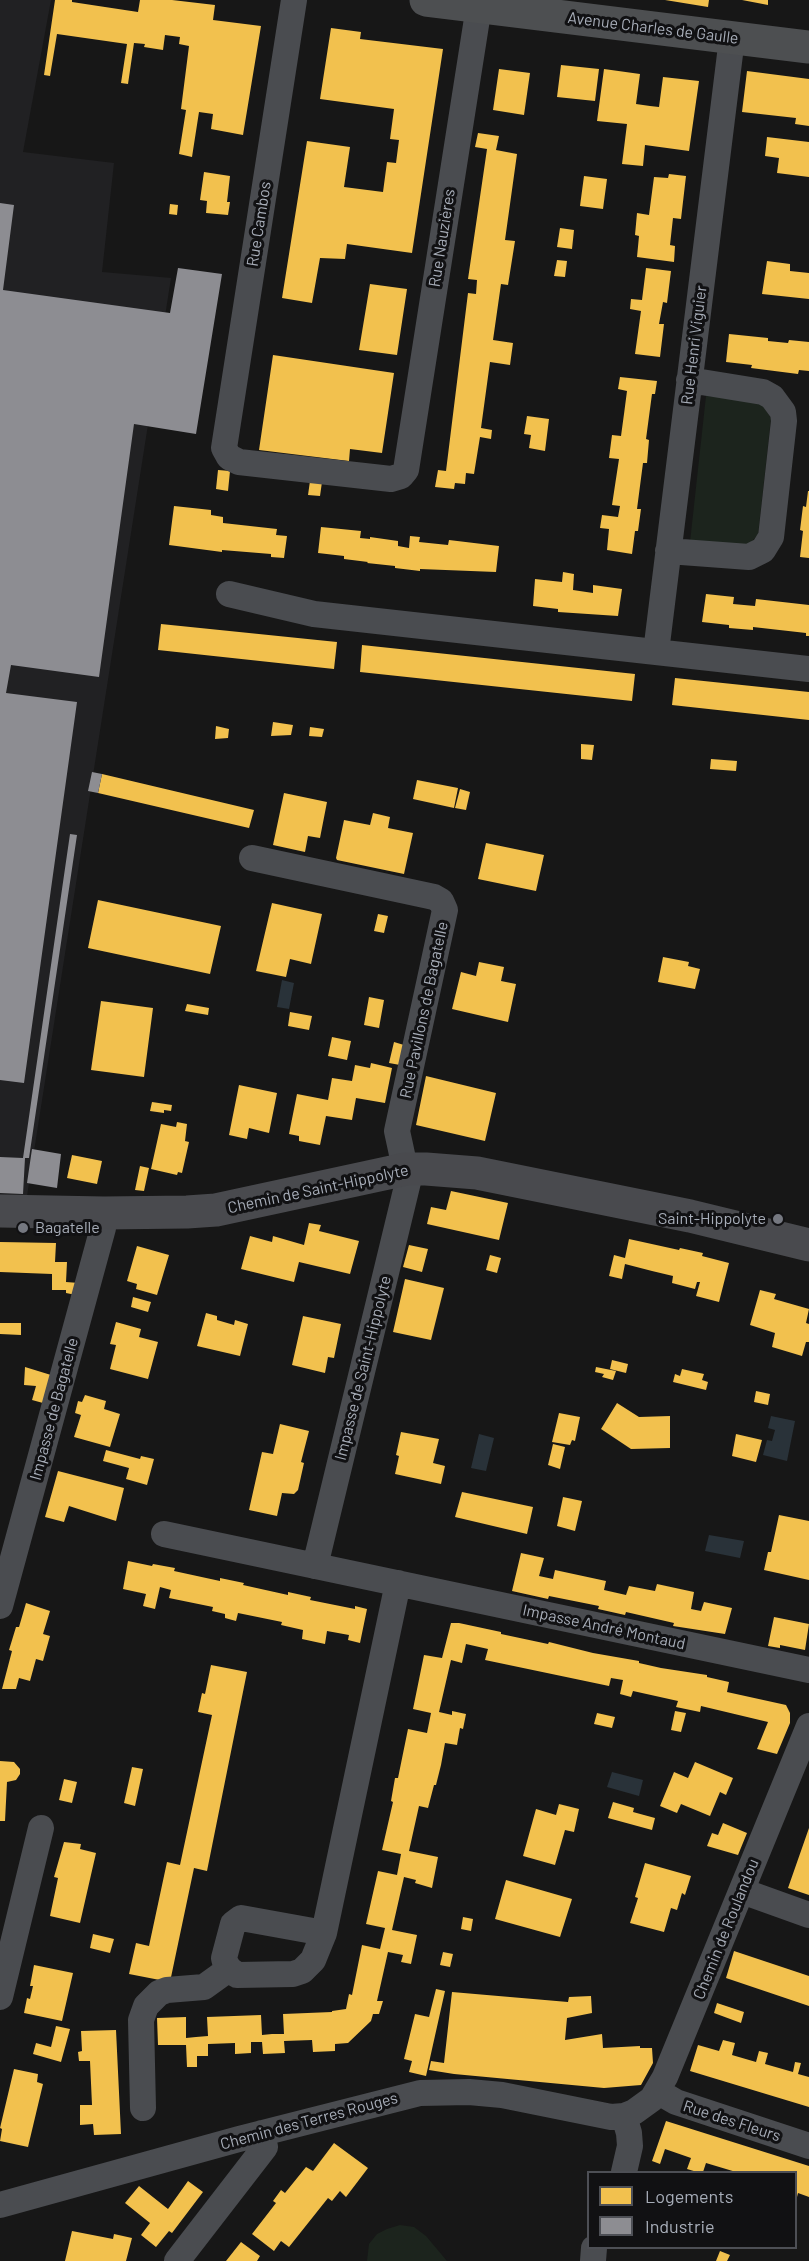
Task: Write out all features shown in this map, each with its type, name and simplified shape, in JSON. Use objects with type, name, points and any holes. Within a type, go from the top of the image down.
[{"type":"main road","name":"Avenue Charles de Gaulle","points":[[426,0],[809,47]]},
{"type":"street","name":"Rue Cambos","points":[[294,0],[224,448],[229,457],[239,462],[391,478],[400,476],[406,470]]},
{"type":"street","name":"Rue Nauzières","points":[[406,470],[478,6]]},
{"type":"street","name":"Rue Henri Viguier","points":[[656,652],[732,38]]},
{"type":"street","points":[[668,551],[749,557],[763,550],[771,537],[784,421],[783,412],[772,397],[763,392],[689,380]]},
{"type":"street","points":[[229,594],[314,614],[809,669]]},
{"type":"street","name":"Rue Pavillons de Bagatelle","points":[[252,858],[434,897],[441,901],[445,910],[398,1131],[406,1169]]},
{"type":"street","name":"Chemin de Saint-Hippolyte","points":[[0,1210],[104,1213],[216,1210],[406,1169],[449,1170],[477,1173],[690,1216],[809,1245]]},
{"type":"street","name":"Impasse de Saint-Hippolyte","points":[[315,1566],[408,1182],[406,1169]]},
{"type":"street","name":"Impasse de Bagatelle","points":[[0,1606],[103,1228],[104,1213]]},
{"type":"street","name":"Impasse André Montaud","points":[[164,1534],[809,1670]]},
{"type":"street","points":[[324,1933],[241,1918],[233,1924],[224,1958],[229,1969],[242,1975],[293,1974],[302,1971],[313,1960],[324,1933],[398,1583]]},
{"type":"street","name":"Chemin de Roulandou","points":[[624,2116],[643,2107],[657,2091],[670,2066],[809,1726]]},
{"type":"street","points":[[0,1997],[41,1828]]},
{"type":"street","points":[[742,1891],[809,1915]]},
{"type":"street","points":[[144,2108],[141,2020],[146,2006],[159,1993],[204,1987],[229,1969]]},
{"type":"street","name":"Rue des Fleurs","points":[[657,2091],[676,2102],[809,2146]]},
{"type":"street","name":"Chemin des Terres Rouges","points":[[0,2205],[399,2097],[442,2092],[502,2095],[558,2105],[596,2115],[624,2116]]},
{"type":"street","points":[[624,2116],[630,2146],[624,2171]]},
{"type":"street","points":[[177,2261],[265,2146],[262,2133]]},
{"type":"shaded area","points":[[0,0],[51,0],[23,152],[114,163],[102,272],[171,278],[27,1196],[0,1196]]},
{"type":"shaded area","points":[[706,396],[759,400],[771,418],[758,535],[745,548],[690,542]]},
{"type":"shaded area","points":[[282,980],[294,983],[289,1009],[277,1007]]},
{"type":"shaded area","points":[[771,1416],[795,1421],[787,1461],[763,1455],[767,1440],[772,1441],[775,1430],[768,1428]]},
{"type":"shaded area","points":[[479,1434],[494,1438],[486,1471],[471,1468]]},
{"type":"shaded area","points":[[709,1535],[744,1541],[740,1558],[705,1551]]},
{"type":"shaded area","points":[[612,1772],[643,1780],[639,1796],[607,1787]]},
{"type":"shaded area","points":[[400,2225],[414,2227],[426,2236],[447,2261],[367,2261],[369,2244],[377,2234]]},
{"type":"building: Logements","points":[[55,0],[72,0],[72,2],[138,12],[140,0],[172,0],[215,5],[213,20],[261,26],[243,135],[211,129],[213,114],[199,112],[192,157],[179,154],[186,110],[181,109],[189,46],[179,44],[180,37],[165,35],[163,50],[134,43],[128,84],[121,83],[127,44],[57,34],[50,76],[44,75]]},
{"type":"building: Logements","points":[[665,0],[709,0],[708,7]]},
{"type":"building: Logements","points":[[742,0],[768,0],[768,5]]},
{"type":"building: Logements","points":[[331,28],[361,32],[360,39],[443,49],[412,253],[347,244],[345,259],[320,258],[312,303],[282,298],[307,141],[350,147],[344,187],[383,192],[387,162],[396,163],[399,140],[390,139],[394,109],[320,99]]},
{"type":"building: Logements","points":[[561,65],[599,69],[595,101],[557,97]]},
{"type":"building: Logements","points":[[499,69],[530,73],[524,115],[493,110]]},
{"type":"building: Logements","points":[[604,69],[640,74],[636,104],[650,106],[659,107],[663,77],[699,81],[689,151],[645,145],[643,166],[622,164],[627,124],[597,121]]},
{"type":"building: Logements","points":[[747,71],[809,79],[809,126],[795,124],[796,118],[742,112]]},
{"type":"building: Logements","points":[[478,133],[499,136],[496,150],[517,154],[505,240],[515,241],[508,285],[501,284],[493,340],[513,343],[510,365],[490,362],[481,428],[492,430],[491,439],[480,437],[474,474],[466,473],[465,484],[455,483],[454,489],[435,487],[438,470],[446,471],[468,293],[476,294],[477,280],[468,279],[487,149],[475,147]]},
{"type":"building: Logements","points":[[767,137],[809,142],[809,177],[777,173],[779,158],[765,156]]},
{"type":"building: Logements","points":[[204,172],[230,176],[228,215],[206,213],[207,201],[200,200]]},
{"type":"building: Logements","points":[[669,174],[686,176],[681,219],[673,218],[670,245],[675,246],[674,262],[637,257],[639,236],[635,235],[637,213],[649,215],[654,177],[668,178]]},
{"type":"building: Logements","points":[[584,176],[607,179],[603,209],[580,206]]},
{"type":"building: Logements","points":[[170,204],[178,205],[177,215],[169,214]]},
{"type":"building: Logements","points":[[560,228],[574,230],[572,249],[557,247]]},
{"type":"building: Logements","points":[[557,260],[567,261],[565,277],[554,276]]},
{"type":"building: Logements","points":[[767,261],[790,264],[790,271],[809,273],[809,299],[762,294]]},
{"type":"building: Logements","points":[[646,268],[671,271],[667,303],[663,302],[659,324],[664,324],[660,357],[635,354],[641,311],[630,309],[631,299],[642,300]]},
{"type":"building: Logements","points":[[370,284],[407,289],[397,355],[359,350]]},
{"type":"building: Logements","points":[[729,334],[768,338],[768,341],[788,343],[789,340],[809,342],[809,371],[799,370],[798,374],[751,368],[752,365],[726,362]]},
{"type":"building: Logements","points":[[273,355],[394,373],[382,453],[350,449],[349,461],[259,450]]},
{"type":"building: Logements","points":[[620,377],[657,381],[655,394],[652,394],[646,439],[649,440],[647,463],[643,463],[637,509],[641,509],[632,554],[607,550],[609,529],[600,528],[602,515],[618,517],[620,506],[612,505],[619,459],[609,458],[612,435],[621,436],[624,414],[627,391],[618,389]]},
{"type":"building: Logements","points":[[527,416],[549,419],[545,451],[529,448],[531,435],[524,434]]},
{"type":"building: Logements","points":[[218,470],[230,471],[228,491],[216,489]]},
{"type":"building: Logements","points":[[310,481],[322,482],[320,496],[308,495]]},
{"type":"building: Logements","points":[[808,491],[809,558],[800,557],[803,531],[800,530],[803,506],[806,507]]},
{"type":"building: Logements","points":[[174,506],[211,510],[211,515],[223,517],[223,523],[277,529],[276,535],[287,536],[284,558],[271,557],[271,554],[222,550],[222,552],[169,545]]},
{"type":"building: Logements","points":[[321,527],[361,531],[360,538],[398,541],[398,546],[409,548],[410,536],[420,537],[419,542],[448,545],[449,540],[499,546],[496,572],[420,569],[420,571],[318,553]]},
{"type":"building: Logements","points":[[563,572],[574,574],[573,590],[593,593],[593,585],[622,589],[618,616],[558,612],[558,609],[533,606],[535,579],[562,582]]},
{"type":"building: Logements","points":[[706,594],[734,597],[733,604],[755,606],[756,599],[809,605],[809,636],[806,636],[806,633],[753,627],[753,630],[729,628],[729,625],[702,622]]},
{"type":"building: Logements","points":[[161,624],[337,642],[334,669],[158,650]]},
{"type":"building: Logements","points":[[362,645],[635,674],[632,701],[360,672]]},
{"type":"building: Logements","points":[[675,678],[809,692],[809,720],[672,705]]},
{"type":"building: Logements","points":[[273,722],[293,725],[291,735],[271,736]]},
{"type":"building: Logements","points":[[216,726],[229,729],[228,738],[215,739]]},
{"type":"building: Logements","points":[[310,727],[324,729],[322,737],[309,736]]},
{"type":"building: Logements","points":[[581,744],[594,745],[592,760],[581,759]]},
{"type":"building: Logements","points":[[711,759],[737,761],[736,771],[710,769]]},
{"type":"building: Logements","points":[[102,774],[254,810],[249,828],[98,793]]},
{"type":"building: Logements","points":[[417,780],[458,788],[454,808],[413,799]]},
{"type":"building: Logements","points":[[460,789],[470,792],[466,810],[455,808]]},
{"type":"building: Logements","points":[[284,793],[327,802],[320,838],[308,836],[305,852],[273,845]]},
{"type":"building: Logements","points":[[373,813],[390,817],[388,828],[413,833],[404,874],[337,860],[344,820],[370,825]]},
{"type":"building: Logements","points":[[486,843],[544,855],[536,891],[478,879]]},
{"type":"building: Logements","points":[[98,900],[221,926],[210,974],[88,948]]},
{"type":"building: Logements","points":[[272,903],[322,914],[311,964],[290,959],[286,977],[256,971]]},
{"type":"building: Logements","points":[[378,914],[388,916],[384,933],[374,931]]},
{"type":"building: Logements","points":[[663,957],[689,962],[688,966],[700,969],[695,989],[658,982]]},
{"type":"building: Logements","points":[[479,962],[504,967],[501,981],[516,984],[508,1022],[452,1009],[461,972],[476,976]]},
{"type":"building: Logements","points":[[369,997],[384,1000],[379,1028],[364,1025]]},
{"type":"building: Logements","points":[[101,1001],[153,1008],[144,1077],[91,1070]]},
{"type":"building: Logements","points":[[187,1004],[209,1008],[208,1015],[185,1011]]},
{"type":"building: Logements","points":[[290,1012],[312,1016],[309,1030],[288,1026]]},
{"type":"building: Logements","points":[[332,1037],[351,1041],[347,1060],[328,1056]]},
{"type":"building: Logements","points":[[394,1042],[404,1045],[400,1065],[389,1063]]},
{"type":"building: Logements","points":[[371,1063],[392,1068],[385,1103],[356,1098],[352,1120],[326,1116],[320,1145],[299,1141],[299,1136],[289,1134],[297,1094],[328,1100],[332,1078],[352,1081],[355,1065],[370,1068]]},
{"type":"building: Logements","points":[[426,1076],[496,1093],[485,1141],[416,1125]]},
{"type":"building: Logements","points":[[239,1085],[277,1093],[269,1133],[249,1128],[247,1139],[229,1135]]},
{"type":"building: Logements","points":[[152,1102],[172,1105],[171,1111],[164,1110],[164,1113],[150,1111]]},
{"type":"building: Logements","points":[[177,1122],[187,1124],[185,1141],[189,1142],[182,1173],[178,1172],[177,1175],[151,1169],[161,1124],[176,1127]]},
{"type":"building: Logements","points":[[72,1155],[102,1161],[97,1184],[67,1178]]},
{"type":"building: Logements","points":[[140,1166],[149,1168],[144,1191],[135,1190]]},
{"type":"building: Logements","points":[[451,1191],[508,1203],[499,1240],[427,1224],[431,1207],[446,1210]]},
{"type":"building: Logements","points":[[309,1223],[321,1225],[319,1231],[359,1241],[350,1274],[299,1262],[294,1282],[241,1269],[250,1236],[272,1242],[273,1236],[304,1245]]},
{"type":"building: Logements","points":[[629,1239],[703,1253],[702,1256],[729,1263],[719,1302],[696,1296],[700,1282],[697,1282],[695,1289],[672,1283],[673,1276],[625,1264],[622,1279],[609,1276],[614,1255],[625,1258]]},
{"type":"building: Logements","points":[[0,1242],[56,1243],[55,1262],[67,1262],[66,1282],[79,1283],[76,1295],[66,1293],[66,1290],[52,1290],[52,1274],[0,1272]]},
{"type":"building: Logements","points":[[409,1245],[428,1249],[422,1272],[403,1267]]},
{"type":"building: Logements","points":[[137,1246],[169,1255],[157,1295],[136,1289],[137,1284],[127,1281]]},
{"type":"building: Logements","points":[[490,1255],[501,1258],[497,1273],[486,1270]]},
{"type":"building: Logements","points":[[405,1279],[444,1288],[431,1340],[393,1332]]},
{"type":"building: Logements","points":[[760,1290],[776,1294],[774,1299],[809,1309],[806,1323],[809,1324],[809,1342],[806,1342],[802,1356],[772,1347],[775,1333],[750,1325]]},
{"type":"building: Logements","points":[[133,1297],[151,1302],[148,1312],[131,1307]]},
{"type":"building: Logements","points":[[206,1313],[217,1316],[217,1320],[234,1325],[235,1320],[248,1324],[240,1356],[197,1346]]},
{"type":"building: Logements","points":[[303,1316],[341,1324],[334,1358],[328,1357],[325,1373],[292,1365]]},
{"type":"building: Logements","points":[[116,1322],[141,1329],[139,1337],[158,1342],[148,1379],[110,1369],[116,1345],[110,1344]]},
{"type":"building: Logements","points":[[0,1323],[21,1323],[21,1335],[0,1334]]},
{"type":"building: Logements","points":[[612,1360],[628,1364],[626,1373],[610,1369]]},
{"type":"building: Logements","points":[[25,1367],[51,1375],[43,1403],[32,1400],[36,1386],[24,1385]]},
{"type":"building: Logements","points":[[596,1367],[616,1371],[613,1380],[602,1377],[604,1374],[595,1372]]},
{"type":"building: Logements","points":[[682,1369],[704,1374],[702,1380],[708,1382],[706,1390],[673,1382],[675,1374],[680,1376]]},
{"type":"building: Logements","points":[[756,1391],[770,1394],[768,1405],[754,1402]]},
{"type":"building: Logements","points":[[85,1395],[106,1401],[104,1409],[120,1414],[110,1447],[74,1437],[81,1415],[75,1413],[78,1401],[82,1402]]},
{"type":"building: Logements","points":[[617,1403],[639,1417],[670,1416],[670,1448],[631,1449],[601,1429]]},
{"type":"building: Logements","points":[[559,1413],[580,1417],[575,1441],[572,1440],[570,1445],[552,1442]]},
{"type":"building: Logements","points":[[280,1424],[309,1431],[301,1462],[304,1463],[298,1490],[294,1494],[282,1493],[277,1516],[249,1510],[262,1452],[273,1454]]},
{"type":"building: Logements","points":[[401,1432],[439,1439],[433,1463],[445,1466],[441,1484],[395,1474]]},
{"type":"building: Logements","points":[[736,1434],[762,1440],[756,1462],[732,1456]]},
{"type":"building: Logements","points":[[553,1444],[565,1447],[560,1469],[548,1465]]},
{"type":"building: Logements","points":[[106,1450],[140,1459],[141,1456],[154,1459],[147,1485],[126,1479],[129,1468],[103,1461]]},
{"type":"building: Logements","points":[[58,1471],[124,1488],[116,1521],[69,1506],[64,1522],[45,1517]]},
{"type":"building: Logements","points":[[462,1492],[533,1507],[527,1534],[455,1517]]},
{"type":"building: Logements","points":[[563,1497],[582,1501],[575,1531],[557,1526]]},
{"type":"building: Logements","points":[[779,1515],[809,1521],[809,1580],[764,1570],[768,1552],[771,1552]]},
{"type":"building: Logements","points":[[521,1553],[544,1558],[539,1576],[553,1579],[555,1570],[606,1581],[604,1590],[626,1595],[629,1586],[655,1591],[657,1584],[694,1592],[691,1609],[701,1611],[704,1602],[732,1608],[725,1634],[673,1626],[674,1623],[626,1612],[625,1615],[598,1609],[599,1606],[512,1591]]},
{"type":"building: Logements","points":[[128,1561],[175,1568],[174,1571],[220,1581],[220,1578],[244,1583],[243,1585],[288,1595],[288,1592],[311,1597],[310,1600],[355,1609],[355,1606],[367,1609],[360,1643],[348,1640],[349,1635],[327,1631],[325,1644],[302,1639],[303,1630],[281,1625],[282,1622],[238,1613],[236,1621],[225,1618],[225,1614],[212,1611],[213,1607],[169,1598],[171,1590],[160,1587],[155,1609],[143,1606],[146,1594],[123,1589]]},
{"type":"building: Logements","points":[[26,1603],[50,1611],[43,1634],[50,1636],[43,1661],[36,1659],[30,1681],[19,1678],[16,1689],[2,1689],[12,1651],[9,1650]]},
{"type":"building: Logements","points":[[774,1617],[809,1624],[805,1650],[780,1645],[780,1648],[768,1646]]},
{"type":"building: Logements","points":[[451,1623],[639,1661],[639,1663],[661,1668],[707,1675],[707,1677],[729,1682],[727,1692],[786,1705],[790,1713],[790,1723],[777,1754],[757,1749],[768,1722],[701,1706],[700,1712],[676,1707],[678,1701],[633,1691],[631,1697],[620,1694],[623,1680],[611,1678],[609,1686],[485,1660],[488,1649],[466,1644],[462,1663],[451,1660],[439,1712],[452,1715],[452,1711],[466,1714],[463,1729],[460,1728],[457,1745],[445,1743],[436,1785],[434,1785],[428,1808],[419,1806],[409,1851],[438,1857],[432,1888],[404,1877],[392,1930],[417,1935],[411,1964],[401,1962],[403,1955],[388,1952],[377,2001],[383,2001],[379,2014],[373,2014],[371,2021],[348,2043],[335,2044],[335,2051],[313,2052],[312,2040],[284,2041],[285,2053],[263,2054],[262,2042],[251,2042],[251,2053],[235,2054],[235,2043],[208,2044],[208,2056],[197,2056],[197,2067],[187,2067],[186,2045],[158,2045],[157,2018],[186,2017],[186,2038],[208,2036],[207,2017],[261,2015],[262,2035],[284,2034],[283,2014],[332,2012],[346,2009],[349,1994],[352,1995],[362,1945],[380,1949],[385,1928],[366,1924],[378,1871],[397,1875],[401,1854],[382,1850],[393,1802],[391,1801],[395,1778],[398,1778],[408,1729],[427,1733],[431,1713],[413,1709],[424,1655],[442,1658]]},
{"type":"building: Logements","points":[[211,1665],[247,1672],[207,1871],[194,1868],[170,1982],[129,1974],[136,1943],[149,1946],[167,1862],[180,1865],[212,1715],[198,1712],[202,1693],[205,1694]]},
{"type":"building: Logements","points":[[675,1711],[686,1713],[681,1732],[671,1730]]},
{"type":"building: Logements","points":[[597,1713],[615,1717],[612,1728],[594,1724]]},
{"type":"building: Logements","points":[[0,1761],[14,1762],[20,1769],[16,1780],[7,1782],[5,1821],[0,1821]]},
{"type":"building: Logements","points":[[695,1762],[733,1778],[726,1795],[720,1792],[710,1816],[681,1804],[677,1813],[660,1806],[674,1772],[688,1778]]},
{"type":"building: Logements","points":[[132,1767],[143,1769],[135,1806],[124,1803]]},
{"type":"building: Logements","points":[[64,1779],[77,1782],[72,1803],[59,1800]]},
{"type":"building: Logements","points":[[613,1802],[634,1808],[633,1812],[655,1818],[652,1830],[608,1818]]},
{"type":"building: Logements","points":[[559,1804],[579,1809],[574,1832],[565,1830],[555,1865],[523,1856],[536,1809],[556,1815]]},
{"type":"building: Logements","points":[[723,1823],[747,1833],[738,1855],[707,1846],[712,1833],[718,1835]]},
{"type":"building: Logements","points":[[809,1828],[809,1895],[788,1888]]},
{"type":"building: Logements","points":[[64,1842],[81,1844],[80,1849],[96,1853],[80,1923],[50,1916],[58,1878],[54,1877]]},
{"type":"building: Logements","points":[[645,1863],[691,1876],[685,1895],[682,1893],[677,1910],[671,1908],[664,1932],[630,1923]]},
{"type":"building: Logements","points":[[506,1880],[572,1899],[560,1937],[495,1919]]},
{"type":"building: Logements","points":[[463,1917],[473,1919],[471,1931],[461,1929]]},
{"type":"building: Logements","points":[[93,1934],[114,1939],[110,1953],[90,1948]]},
{"type":"building: Logements","points":[[734,1951],[809,1976],[809,2006],[726,1978]]},
{"type":"building: Logements","points":[[443,1952],[453,1954],[450,1967],[440,1965]]},
{"type":"building: Logements","points":[[34,1965],[73,1973],[62,2021],[24,2013],[27,1998],[30,1999],[33,1986],[30,1986]]},
{"type":"building: Logements","points":[[436,1989],[445,1991],[426,2076],[409,2072],[412,2061],[404,2059],[415,2014],[429,2017]]},
{"type":"building: Logements","points":[[452,1992],[568,2002],[569,1997],[591,1996],[592,2013],[567,2018],[565,2040],[602,2034],[603,2048],[640,2046],[640,2048],[652,2048],[653,2063],[641,2085],[604,2088],[429,2070],[431,2061],[444,2063]]},
{"type":"building: Logements","points":[[717,2003],[744,2012],[741,2023],[714,2013]]},
{"type":"building: Logements","points":[[56,2026],[70,2029],[61,2062],[33,2054],[36,2043],[51,2047]]},
{"type":"building: Logements","points":[[116,2030],[121,2134],[94,2135],[93,2124],[80,2125],[80,2105],[92,2105],[90,2061],[79,2061],[78,2052],[82,2051],[81,2031]]},
{"type":"building: Logements","points":[[723,2040],[735,2043],[732,2055],[756,2062],[759,2051],[768,2053],[765,2064],[793,2072],[795,2062],[801,2063],[798,2074],[809,2077],[809,2107],[690,2071],[698,2045],[719,2051]]},
{"type":"building: Logements","points":[[14,2069],[38,2074],[37,2082],[43,2084],[28,2147],[0,2141],[2,2129],[0,2128]]},
{"type":"building: Logements","points":[[666,2121],[809,2166],[809,2197],[798,2193],[797,2197],[797,2171],[733,2171],[706,2163],[703,2171],[694,2171],[687,2169],[691,2158],[665,2149],[660,2164],[652,2161]]},
{"type":"building: Logements","points":[[334,2143],[368,2168],[346,2197],[340,2191],[332,2201],[328,2198],[289,2247],[281,2241],[274,2251],[252,2234],[276,2203],[273,2201],[281,2190],[285,2193],[306,2167],[313,2171]]},
{"type":"building: Logements","points":[[188,2181],[203,2192],[172,2233],[169,2231],[156,2247],[141,2235],[150,2223],[125,2203],[139,2186],[168,2209]]},
{"type":"building: Logements","points":[[72,2231],[113,2239],[114,2234],[132,2238],[126,2261],[65,2261]]},
{"type":"building: Logements","points":[[241,2242],[260,2256],[257,2261],[226,2261]]},
{"type":"building: Logements","points":[[720,2251],[730,2255],[727,2261],[716,2261]]},
{"type":"building: Industrie","points":[[0,203],[14,205],[3,290],[170,313],[178,268],[222,274],[196,434],[134,424],[99,677],[11,665],[6,693],[77,702],[24,1083],[0,1080]]},
{"type":"building: Industrie","points":[[92,772],[102,774],[98,793],[88,791]]},
{"type":"building: Industrie","points":[[70,834],[77,835],[29,1158],[25,1158],[23,1194],[0,1193],[0,1157],[23,1158]]},
{"type":"building: Industrie","points":[[32,1149],[61,1154],[57,1188],[27,1183]]},
{"type":"place","name":"Saint-Hippolyte","points":[[778,1219]]},
{"type":"place","name":"Bagatelle","points":[[23,1228]]}]
